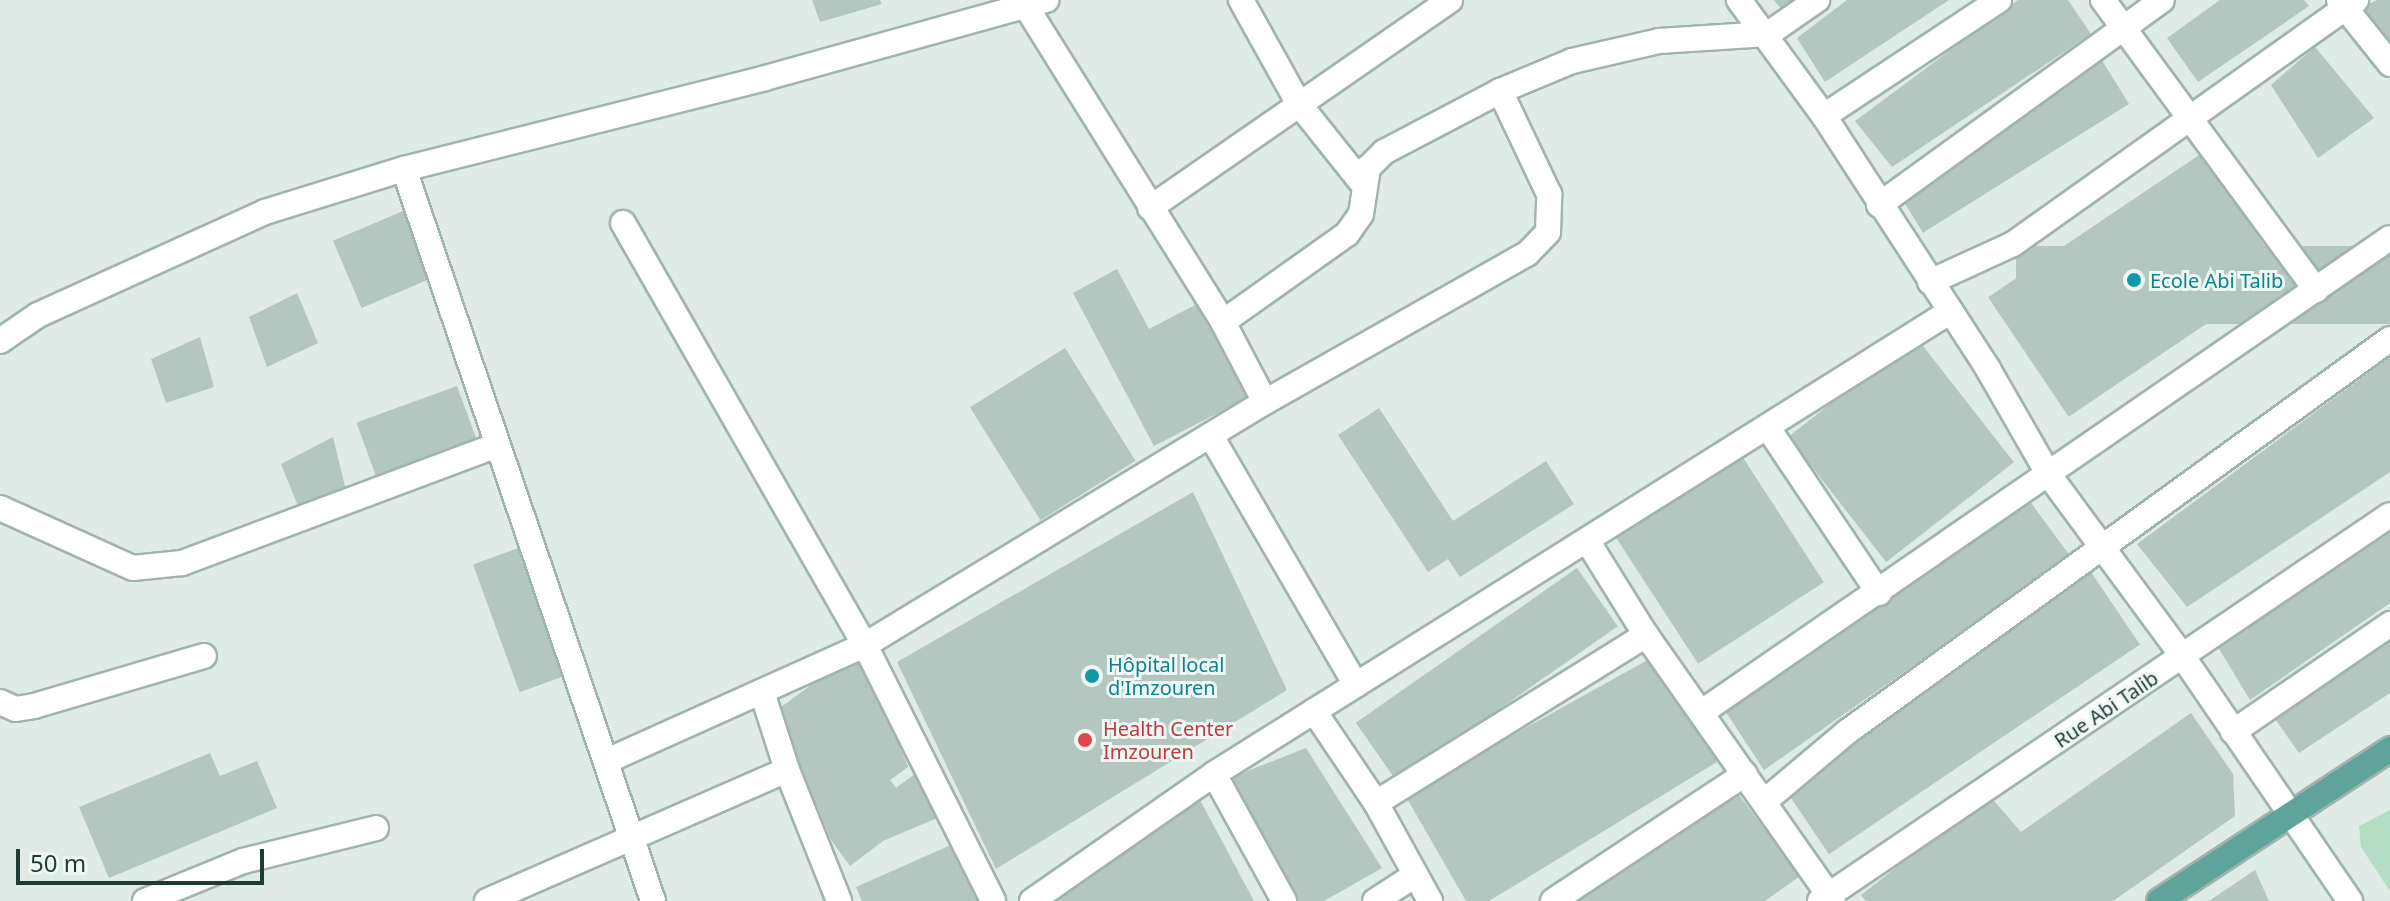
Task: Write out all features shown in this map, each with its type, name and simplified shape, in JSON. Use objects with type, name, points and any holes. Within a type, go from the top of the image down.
[{"type":"main road","points":[[2159,901],[2390,749]]},
{"type":"street","points":[[1241,0],[1299,104],[1362,183]]},
{"type":"street","points":[[1150,208],[1450,0]]},
{"type":"street","points":[[1739,0],[1768,34],[1824,116],[1879,205],[1951,311],[2049,475],[2099,548],[2183,657],[2287,816],[2350,901]]},
{"type":"street","points":[[1223,322],[1347,234],[1361,214],[1362,183],[1368,168],[1384,152],[1500,91],[1572,61],[1659,41],[1768,34],[1817,0]]},
{"type":"street","points":[[1824,116],[1999,0]]},
{"type":"street","points":[[2103,0],[2121,30],[2316,290]]},
{"type":"street","points":[[1879,205],[2162,0]]},
{"type":"street","points":[[0,341],[38,315],[265,212],[404,169],[765,78],[1031,2],[1150,208],[1223,322],[1265,402]]},
{"type":"street","points":[[1930,282],[2013,244],[2347,2],[2390,64]]},
{"type":"street","points":[[609,760],[865,645],[1265,402],[1527,254],[1548,232],[1549,194],[1500,91]]},
{"type":"street","points":[[404,169],[495,446],[609,760],[653,901]]},
{"type":"street","points":[[623,223],[865,645],[993,901]]},
{"type":"street","points":[[1702,712],[1879,593],[2000,504],[2049,475],[2390,238]]},
{"type":"street","points":[[1032,901],[1214,774],[1588,542],[1951,311]]},
{"type":"street","points":[[1765,801],[1847,732],[2390,339]]},
{"type":"street","points":[[1768,428],[1879,593]]},
{"type":"street","points":[[1211,436],[1356,685]]},
{"type":"street","points":[[0,508],[133,568],[182,563],[495,446]]},
{"type":"street","name":"Rue Abi Talib","points":[[1827,899],[2390,515]]},
{"type":"street","points":[[1588,542],[1646,635],[1765,801],[1827,899]]},
{"type":"street","points":[[2233,732],[2390,624]]},
{"type":"street","points":[[1376,803],[1646,635]]},
{"type":"street","points":[[0,702],[16,709],[34,706],[204,656]]},
{"type":"street","points":[[762,692],[787,770],[839,901]]},
{"type":"street","points":[[1314,711],[1376,803],[1430,901]]},
{"type":"street","points":[[487,901],[787,770]]},
{"type":"street","points":[[1214,774],[1284,901]]},
{"type":"street","points":[[1553,901],[1745,774]]},
{"type":"street","points":[[145,901],[243,861],[376,828]]},
{"type":"street","points":[[1375,901],[1414,876]]},
{"type":"green space","points":[[2390,810],[2390,891],[2361,847],[2359,826]]},
{"type":"building","points":[[812,0],[880,0],[882,4],[820,22]]},
{"type":"building","points":[[1774,0],[1796,0],[1782,10]]},
{"type":"building","points":[[1847,0],[1949,0],[1825,82],[1797,38]]},
{"type":"building","points":[[2018,0],[2068,0],[2091,34],[1892,167],[1855,121]]},
{"type":"building","points":[[2220,0],[2304,0],[2309,6],[2198,82],[2167,38]]},
{"type":"building","points":[[2377,0],[2390,0],[2390,41],[2363,7]]},
{"type":"building","points":[[2315,47],[2374,118],[2318,158],[2271,85]]},
{"type":"building","points":[[2101,59],[2129,104],[1923,233],[1895,188]]},
{"type":"building","name":"Ecole Abi Talib","points":[[2202,153],[2283,272],[2069,417],[1988,297]]},
{"type":"building","points":[[403,211],[432,278],[362,308],[333,241]]},
{"type":"building","points":[[2016,246],[2390,246],[2390,324],[2016,324]]},
{"type":"building","points":[[1117,269],[1149,329],[1197,304],[1247,398],[1154,446],[1073,293]]},
{"type":"building","points":[[297,293],[318,343],[267,367],[249,317]]},
{"type":"building","points":[[200,337],[214,387],[166,403],[151,359]]},
{"type":"building","points":[[1916,337],[2014,462],[1886,562],[1788,437]]},
{"type":"building","points":[[1065,348],[1135,461],[1040,520],[970,407]]},
{"type":"building","points":[[2390,357],[2390,472],[2187,607],[2137,544]]},
{"type":"building","points":[[457,386],[478,443],[377,480],[356,423]]},
{"type":"building","points":[[1379,408],[1453,521],[1546,461],[1574,504],[1460,577],[1448,559],[1428,572],[1338,435]]},
{"type":"building","points":[[333,437],[348,499],[300,511],[281,464]]},
{"type":"building","points":[[1740,453],[1824,582],[1698,664],[1614,535]]},
{"type":"building","name":"Hôpital local d'Imzouren","points":[[1193,492],[1287,690],[996,869],[897,662]]},
{"type":"building","points":[[2029,500],[2070,556],[1764,770],[1720,703]]},
{"type":"building","points":[[2390,530],[2390,603],[2250,700],[2218,647]]},
{"type":"building","points":[[521,547],[568,675],[520,692],[473,564]]},
{"type":"building","points":[[1577,568],[1618,626],[1397,781],[1356,723]]},
{"type":"building","points":[[2089,569],[2140,644],[1829,854],[1778,779]]},
{"type":"building","points":[[2390,634],[2390,693],[2299,753],[2273,716]]},
{"type":"building","points":[[855,653],[873,677],[908,767],[890,780],[896,788],[919,771],[942,816],[883,841],[850,866],[831,840],[777,710]]},
{"type":"building","points":[[1653,657],[1720,760],[1489,901],[1466,901],[1405,795]]},
{"type":"building","points":[[2191,713],[2233,774],[2235,816],[2113,901],[1866,901],[1861,895],[1989,795],[2021,832]]},
{"type":"building","points":[[1306,748],[1382,868],[1324,901],[1297,901],[1227,779]]},
{"type":"building","points":[[210,753],[220,776],[257,761],[277,808],[109,878],[79,807]]},
{"type":"building","points":[[1733,787],[1800,876],[1765,901],[1571,901]]},
{"type":"building","points":[[1199,798],[1254,901],[1043,901]]},
{"type":"building","points":[[953,844],[979,901],[862,901],[856,887]]},
{"type":"building","points":[[2255,870],[2269,901],[2209,901]]},
{"type":"place","name":"Ecole Abi Talib","points":[[2134,280]]},
{"type":"place","name":"Hôpital local d'Imzouren","points":[[1092,676]]},
{"type":"place","name":"Health Center Imzouren","points":[[1085,740]]}]
